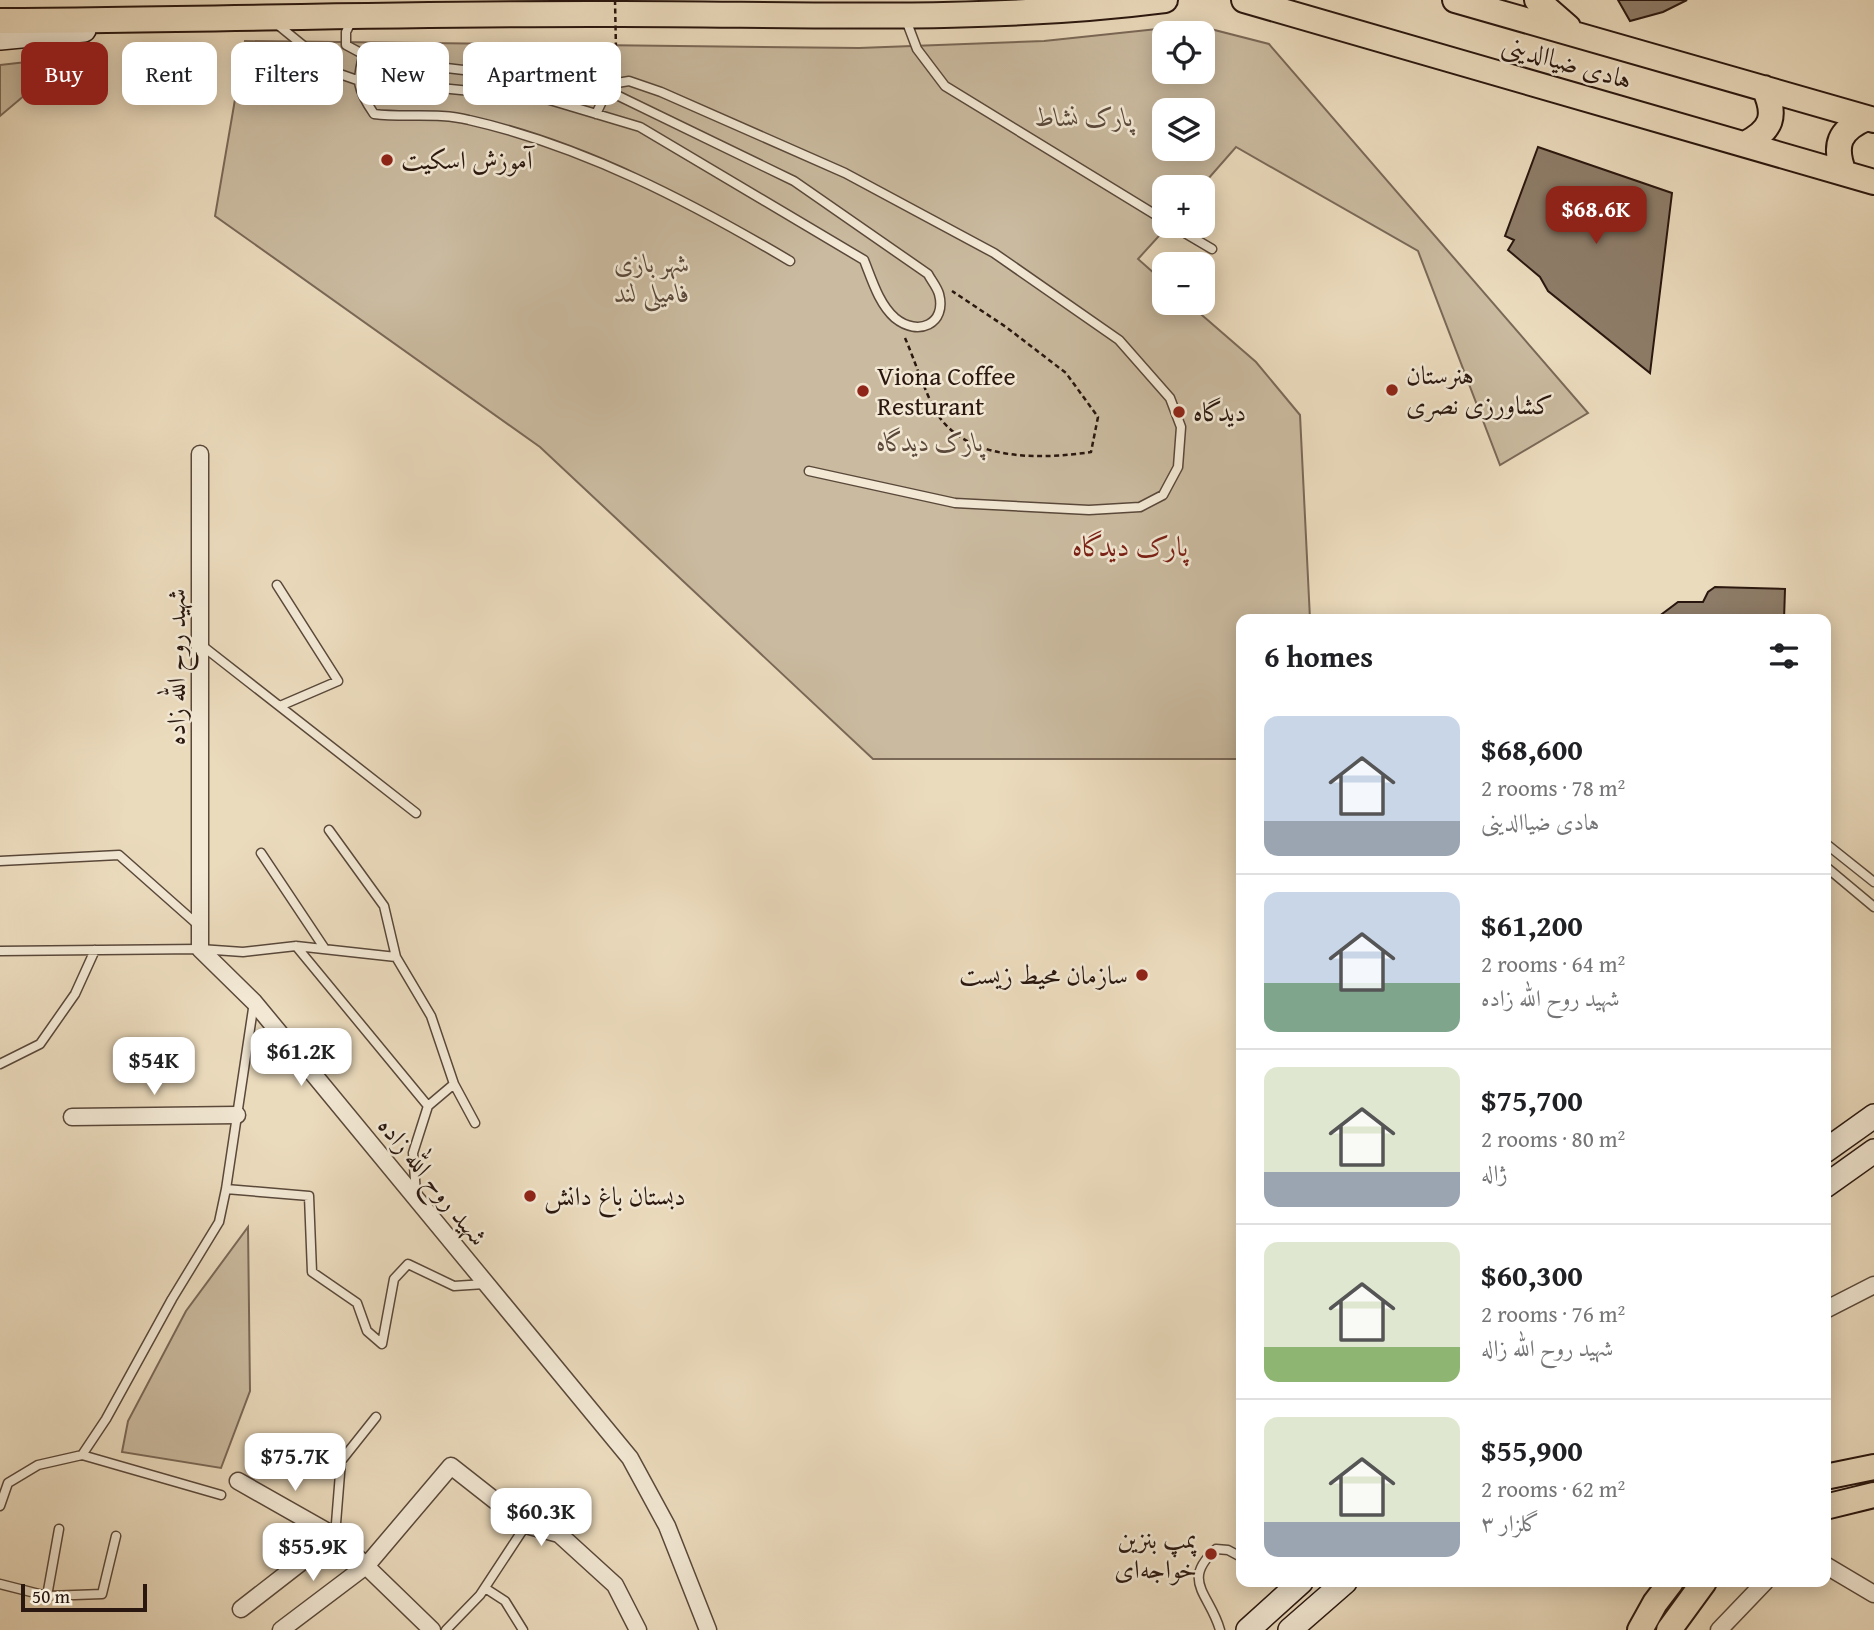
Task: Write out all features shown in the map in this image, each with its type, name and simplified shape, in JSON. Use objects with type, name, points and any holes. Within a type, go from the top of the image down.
[{"type":"main road","points":[[0,21],[683,13],[905,17],[1086,10],[1166,0]]},
{"type":"main road","name":"هادی ضیاالدینی","points":[[1244,0],[1874,182]]},
{"type":"main road","name":"هادی ضیاالدینی","points":[[1455,0],[1871,119]]},
{"type":"main road","points":[[1536,0],[1580,36]]},
{"type":"main road","points":[[0,38],[177,20]]},
{"type":"main road","points":[[1745,144],[1760,136],[1770,122],[1772,104],[1764,88]]},
{"type":"main road","points":[[1844,173],[1838,157],[1840,139],[1851,125],[1871,119]]},
{"type":"main road","points":[[1834,1145],[1874,1116]]},
{"type":"main road","points":[[1831,1182],[1867,1156],[1860,1142],[1834,1145]]},
{"type":"main road","points":[[1831,1476],[1874,1467]]},
{"type":"main road","points":[[1831,1506],[1874,1495]]},
{"type":"main road","points":[[1248,1630],[1295,1587]]},
{"type":"main road","points":[[1290,1630],[1339,1587]]},
{"type":"main road","points":[[1640,1630],[1667,1587]]},
{"type":"main road","points":[[1669,1630],[1700,1587]]},
{"type":"street","name":"شهید روح الله زاده","points":[[200,454],[200,949],[254,1002],[629,1458],[667,1526],[708,1630]]},
{"type":"street","points":[[72,1117],[237,1115]]},
{"type":"street","points":[[1831,1307],[1874,1285]]},
{"type":"street","points":[[281,1630],[366,1566],[451,1466],[526,1525],[559,1534],[615,1585],[638,1630]]},
{"type":"street","points":[[238,1482],[335,1536],[432,1630]]},
{"type":"street","points":[[241,1609],[335,1536]]},
{"type":"street","points":[[1831,1569],[1874,1594]]},
{"type":"street","points":[[1719,1630],[1760,1587]]},
{"type":"lane","points":[[355,15],[346,32],[346,45],[357,50]]},
{"type":"lane","points":[[267,16],[337,73],[357,80]]},
{"type":"lane","points":[[905,17],[917,49],[945,86],[1152,213]]},
{"type":"lane","points":[[621,82],[629,81],[661,92],[845,173],[994,253],[1119,340],[1170,398],[1181,427],[1178,467],[1163,495],[1140,507],[1089,510],[955,503],[809,471]]},
{"type":"lane","points":[[449,89],[543,98],[640,127],[864,260],[877,293],[894,317],[911,328],[924,328],[935,319],[939,294],[928,274],[794,181],[621,98]]},
{"type":"lane","points":[[368,105],[374,114],[467,119],[521,134],[618,169],[729,224],[790,261]]},
{"type":"lane","points":[[596,114],[600,105]]},
{"type":"lane","points":[[1193,238],[1212,249]]},
{"type":"lane","points":[[277,585],[338,681],[280,706]]},
{"type":"lane","points":[[200,644],[416,813]]},
{"type":"lane","points":[[329,830],[384,905],[396,957],[431,1016],[454,1084],[475,1123]]},
{"type":"lane","points":[[1831,848],[1874,882]]},
{"type":"lane","points":[[261,853],[325,949]]},
{"type":"lane","points":[[0,861],[119,855],[200,927]]},
{"type":"lane","points":[[1831,871],[1874,907]]},
{"type":"lane","points":[[0,951],[200,949],[243,952],[296,946],[396,957]]},
{"type":"lane","points":[[296,946],[428,1106]]},
{"type":"lane","points":[[0,1064],[40,1044],[75,994],[95,950]]},
{"type":"lane","points":[[82,1455],[106,1419],[172,1299],[219,1222],[254,1002]]},
{"type":"lane","points":[[416,1199],[414,1153],[428,1106],[454,1084]]},
{"type":"lane","points":[[226,1189],[309,1196],[312,1272],[357,1303],[367,1331],[382,1344],[394,1279],[408,1264],[454,1286],[486,1284]]},
{"type":"lane","points":[[335,1536],[341,1461],[376,1417]]},
{"type":"lane","points":[[0,1506],[8,1483],[37,1465],[82,1455],[221,1495]]},
{"type":"lane","points":[[446,1630],[485,1588],[526,1525]]},
{"type":"lane","points":[[47,1596],[59,1529]]},
{"type":"lane","points":[[0,1584],[47,1596],[102,1594],[116,1536]]},
{"type":"lane","points":[[1220,1630],[1198,1578],[1201,1563],[1216,1549],[1228,1550],[1236,1554]]},
{"type":"lane","points":[[485,1588],[505,1601],[523,1630]]},
{"type":"path","points":[[615,0],[616,42]]},
{"type":"path","points":[[894,317],[940,418],[969,442],[1010,455],[1051,458],[1091,452],[1098,417],[1066,373],[1006,327],[928,274]]},
{"type":"green space","name":"پارک دیدگاه","points":[[1152,30],[1152,84],[1215,84],[1215,30],[1269,44],[1588,413],[1500,465],[1418,251],[1236,147],[1212,175],[1152,175],[1152,238],[1157,238],[1138,259],[1152,271],[1152,315],[1202,315],[1256,362],[1300,415],[1310,614],[1236,614],[1236,759],[873,759],[540,447],[215,216],[234,105],[343,105],[343,42],[357,42],[357,105],[449,105],[449,43],[463,43],[463,105],[621,105],[621,45],[859,48],[1044,41]]},
{"type":"green space","name":"پارک دیدگاه","points":[[245,41],[333,42],[245,42]]},
{"type":"green space","points":[[21,63],[21,98],[0,116],[0,65]]},
{"type":"green space","points":[[248,1227],[250,1391],[221,1468],[122,1452],[128,1421],[186,1311]]},
{"type":"building","points":[[1618,0],[1687,0],[1663,12],[1630,21]]},
{"type":"building","points":[[1538,147],[1672,193],[1650,373],[1548,291],[1540,277],[1508,250],[1514,240],[1505,236]]},
{"type":"building","points":[[1715,587],[1785,589],[1784,614],[1662,614],[1678,602],[1703,602],[1708,592]]},
{"type":"place","name":"آموزش اسکیت","points":[[387,160]]},
{"type":"place","name":"هنرستان کشاورزی نصری","points":[[1392,390]]},
{"type":"place","name":"Viona Coffee Resturant","points":[[863,391]]},
{"type":"place","name":"دیدگاه","points":[[1179,412]]},
{"type":"place","name":"سازمان محیط زیست","points":[[1142,975]]},
{"type":"place","name":"دبستان باغ دانش","points":[[530,1196]]},
{"type":"place","name":"پمپ بنزین خواجه‌ای","points":[[1211,1554]]},
{"type":"district","name":"پارک دیدگاه","points":[[1130,546]]},
{"type":"park label","name":"پارک نشاط","points":[[1084,117]]},
{"type":"park label","name":"شهر بازی فامیلی لند","points":[[652,278]]}]
